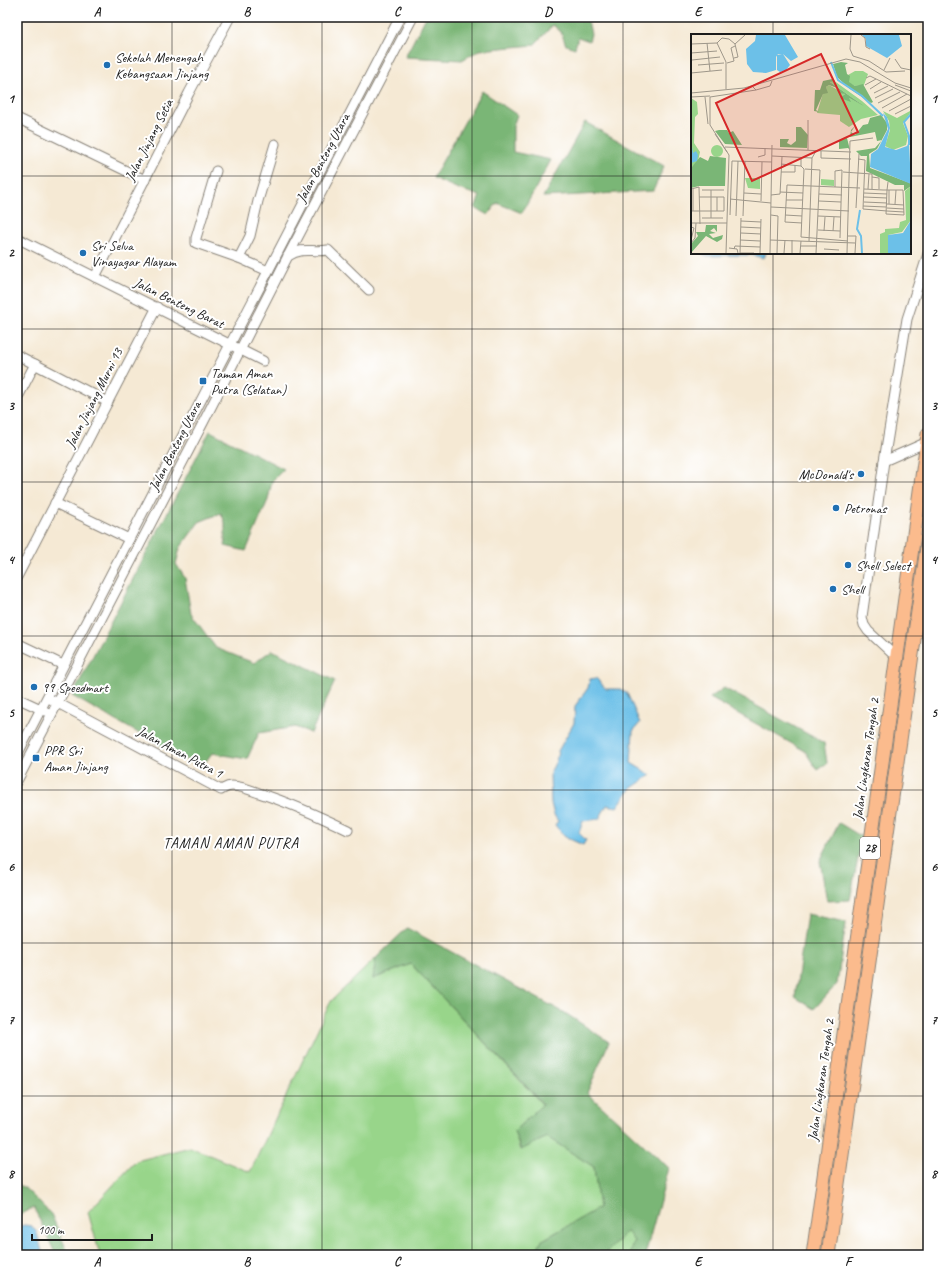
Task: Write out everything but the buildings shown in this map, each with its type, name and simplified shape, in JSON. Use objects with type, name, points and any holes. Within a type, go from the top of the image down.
[{"type":"highway","name":"Jalan Lingkaran Tengah 2","points":[[813,1255],[927,438]]},
{"type":"highway","name":"28","points":[[828,1255],[928,540]]},
{"type":"street","name":"Jalan Jinjang Setia","points":[[95,277],[188,93],[230,17]]},
{"type":"street","name":"Jalan Benteng Utara","points":[[17,754],[400,17]]},
{"type":"street","name":"Jalan Benteng Utara","points":[[17,781],[413,17]]},
{"type":"street","points":[[17,118],[145,180]]},
{"type":"street","points":[[239,258],[250,236],[258,201],[275,144]]},
{"type":"street","points":[[216,171],[196,238],[196,243],[239,258],[268,271]]},
{"type":"street","name":"Jalan Benteng Barat","points":[[17,238],[263,361]]},
{"type":"street","points":[[288,256],[297,250],[328,250],[369,290]]},
{"type":"street","points":[[896,657],[868,631],[864,625],[862,617],[884,461],[907,319],[928,254]]},
{"type":"street","name":"Jalan Jinjang Murni 13","points":[[17,577],[157,307]]},
{"type":"street","points":[[17,355],[108,402]]},
{"type":"street","points":[[17,399],[35,364]]},
{"type":"street","points":[[193,415],[204,421]]},
{"type":"street","points":[[884,461],[927,438]]},
{"type":"street","points":[[55,503],[129,539]]},
{"type":"street","points":[[17,643],[63,665]]},
{"type":"street","points":[[17,698],[51,714]]},
{"type":"street","name":"Jalan Aman Putra 1","points":[[47,698],[221,790],[226,787],[234,786],[244,788],[312,812],[348,830]]},
{"type":"green space","points":[[426,17],[587,17],[591,34],[589,41],[578,37],[575,48],[566,45],[561,32],[553,25],[534,45],[480,50],[462,60],[405,57]]},
{"type":"green space","points":[[482,91],[517,115],[513,126],[513,152],[551,160],[522,213],[497,203],[488,215],[475,208],[480,196],[433,178]]},
{"type":"green space","points":[[585,122],[664,166],[653,191],[543,197]]},
{"type":"green space","points":[[210,431],[284,469],[272,481],[268,500],[246,551],[225,546],[225,522],[221,513],[199,522],[180,548],[176,564],[185,578],[191,614],[216,648],[254,663],[272,650],[335,681],[311,733],[295,727],[259,733],[247,759],[212,753],[201,768],[72,696]]},
{"type":"green space","points":[[724,688],[824,743],[827,763],[817,770],[805,751],[710,698]]},
{"type":"green space","points":[[839,823],[862,837],[850,900],[827,901],[820,861]]},
{"type":"green space","points":[[807,914],[846,922],[837,984],[814,1009],[795,997]]},
{"type":"green space","points":[[407,928],[565,1013],[609,1042],[587,1093],[669,1168],[645,1255],[629,1255],[634,1241],[627,1231],[607,1252],[601,1255],[535,1255],[541,1241],[599,1208],[594,1167],[547,1137],[521,1150],[514,1131],[543,1104],[411,964],[373,979],[376,958]]},
{"type":"green space","points":[[376,958],[373,979],[411,964],[543,1105],[514,1131],[520,1150],[547,1137],[594,1167],[599,1208],[541,1241],[535,1255],[100,1255],[88,1212],[136,1161],[190,1147],[250,1172],[331,1001]]},
{"type":"green space","points":[[17,1184],[25,1188],[51,1214],[69,1255],[56,1255],[34,1208],[17,1216]]},
{"type":"green space","points":[[627,1230],[634,1241],[629,1255],[601,1255],[607,1252]]},
{"type":"water","points":[[703,254],[766,254],[764,258],[751,255],[707,256]]},
{"type":"water","points":[[596,678],[606,689],[620,689],[627,693],[640,723],[633,731],[631,763],[651,775],[630,789],[617,807],[607,805],[599,819],[583,821],[579,833],[586,840],[583,845],[565,837],[555,825],[558,821],[554,815],[551,803],[550,773],[556,761],[558,751],[574,723],[575,706],[588,688],[590,679]]},
{"type":"water","points":[[24,1225],[31,1226],[36,1230],[43,1255],[17,1255],[17,1228]]},
{"type":"place","name":"Sekolah Menengah Kebangsaan Jinjang","points":[[107,65]]},
{"type":"place","name":"Sri Selva Vinayagar Alayam","points":[[83,253]]},
{"type":"place","name":"Taman Aman Putra (Selatan)","points":[[203,381]]},
{"type":"place","name":"McDonald's","points":[[861,474]]},
{"type":"place","name":"Petronas","points":[[836,508]]},
{"type":"place","name":"Shell Select","points":[[848,565]]},
{"type":"place","name":"Shell","points":[[833,589]]},
{"type":"place","name":"99 Speedmart","points":[[34,687]]},
{"type":"place","name":"PPR Sri Aman Jinjang","points":[[36,758]]},
{"type":"district","name":"TAMAN AMAN PUTRA","points":[[231,843]]}]
